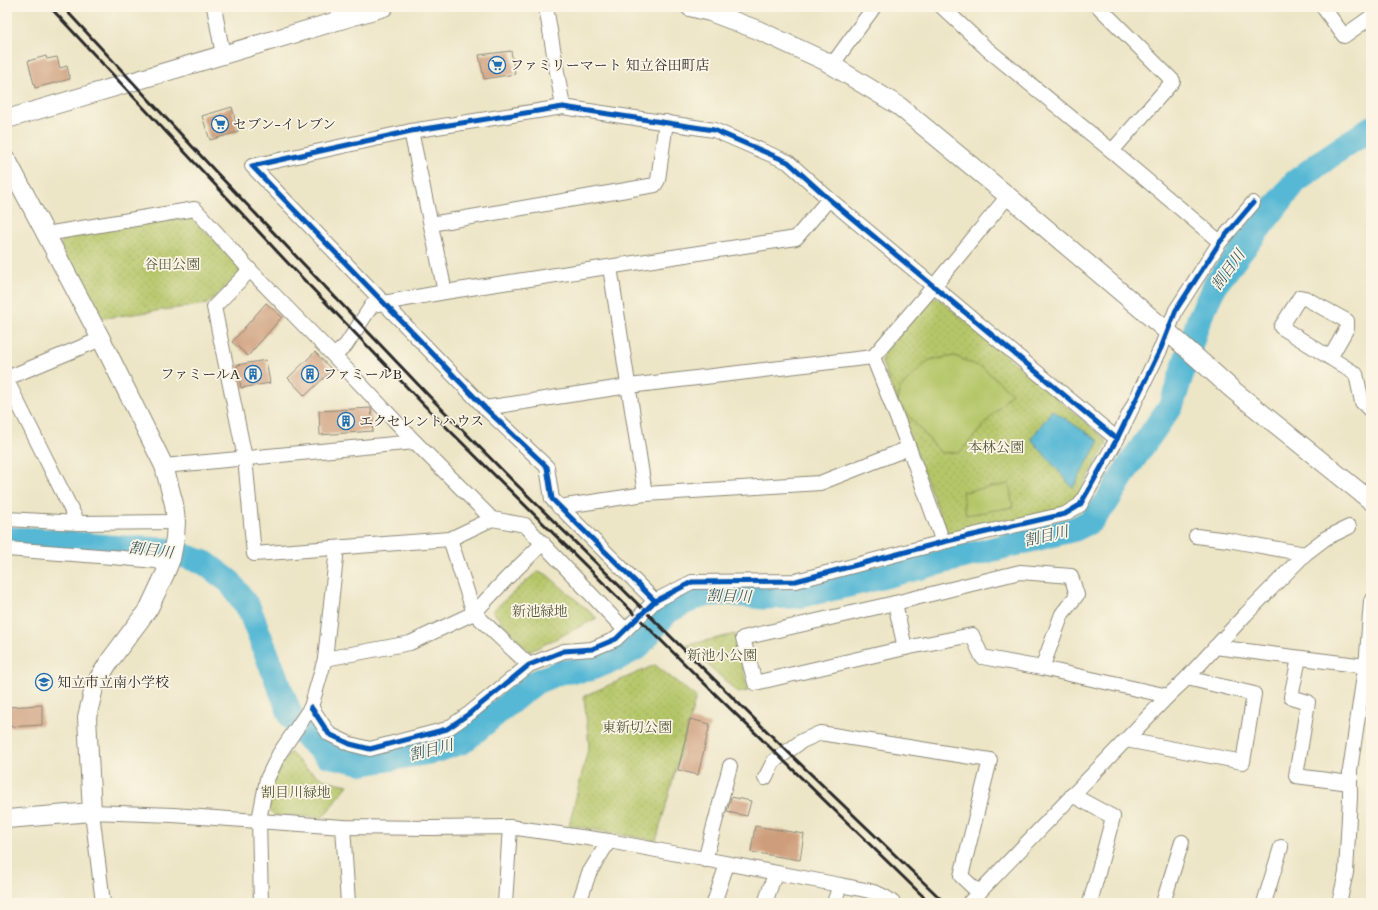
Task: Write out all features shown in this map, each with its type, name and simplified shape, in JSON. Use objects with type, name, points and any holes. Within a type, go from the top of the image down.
[{"type":"street","points":[[214,7],[223,55]]},
{"type":"street","points":[[7,119],[384,7]]},
{"type":"street","points":[[546,7],[563,107]]},
{"type":"street","points":[[690,7],[710,12],[758,30],[832,65],[899,106],[1008,196],[1170,334],[1233,390],[1371,501]]},
{"type":"street","points":[[832,65],[874,7]]},
{"type":"street","points":[[942,7],[986,48],[1220,242]]},
{"type":"street","points":[[1323,7],[1344,36],[1371,17]]},
{"type":"street","points":[[1107,10],[1173,81],[1112,151]]},
{"type":"street","points":[[655,601],[552,499],[547,467],[485,408],[252,166],[411,131],[563,107],[714,130],[788,162],[1117,439]]},
{"type":"street","points":[[431,224],[655,185],[658,180],[666,122]]},
{"type":"street","points":[[411,131],[444,292]]},
{"type":"street","points":[[7,160],[101,339],[164,466],[172,498],[175,530],[170,562],[149,608],[110,659],[95,684],[87,717],[92,812],[102,903]]},
{"type":"street","points":[[485,408],[629,386],[873,357],[1008,196]]},
{"type":"street","points":[[334,356],[346,345],[372,305],[444,292],[796,238],[829,198]]},
{"type":"street","points":[[309,710],[330,734],[350,744],[370,749],[447,729],[470,713],[529,665],[564,651],[592,649],[616,639],[655,601],[692,582],[796,581],[943,542],[1065,514],[1080,505],[1117,439],[1161,348],[1170,334],[1176,310],[1220,242],[1253,203]]},
{"type":"street","points":[[46,234],[195,209],[250,270],[415,442],[492,519],[526,525],[625,630]]},
{"type":"street","points":[[610,267],[645,494]]},
{"type":"street","points":[[250,270],[214,307],[245,458],[254,554],[450,539],[492,519]]},
{"type":"street","points":[[1330,358],[1347,328],[1347,321],[1305,298],[1300,297],[1281,327],[1330,358],[1356,374],[1362,402],[1371,411]]},
{"type":"street","points":[[78,523],[7,380],[101,339]]},
{"type":"street","points":[[873,357],[909,448],[943,542]]},
{"type":"street","points":[[164,466],[415,442]]},
{"type":"street","points":[[559,507],[645,494],[820,483],[909,448]]},
{"type":"street","points":[[7,518],[175,530]]},
{"type":"street","points":[[765,778],[774,761],[820,732],[990,760],[961,876],[974,898],[1305,554],[1326,538],[1349,527]]},
{"type":"street","points":[[1196,536],[1228,540],[1305,554]]},
{"type":"street","points":[[450,539],[474,613],[529,665]]},
{"type":"street","points":[[325,659],[410,643],[474,613],[543,543]]},
{"type":"street","points":[[7,548],[170,562]]},
{"type":"street","points":[[262,903],[259,820],[267,780],[279,754],[309,710],[325,659],[337,548]]},
{"type":"street","points":[[1042,668],[1062,614],[1077,595],[1071,576],[1020,572],[743,638],[755,683],[905,648],[972,635],[982,657],[1042,668],[1168,696]]},
{"type":"street","points":[[1339,903],[1346,872],[1350,770],[1365,666],[1371,601]]},
{"type":"street","points":[[895,603],[905,648]]},
{"type":"street","points":[[1215,647],[1365,666]]},
{"type":"street","points":[[1300,658],[1291,697],[1308,702],[1296,776],[1350,783]]},
{"type":"street","points":[[1126,740],[1243,762],[1254,694],[1187,678]]},
{"type":"street","points":[[705,860],[730,766]]},
{"type":"street","points":[[1072,795],[1113,817],[1090,903]]},
{"type":"street","points":[[7,820],[92,812],[173,814],[343,827],[510,827],[609,842],[876,892],[893,903]]},
{"type":"street","points":[[343,827],[348,903]]},
{"type":"street","points":[[505,903],[510,827]]},
{"type":"street","points":[[579,903],[589,873],[609,842]]},
{"type":"street","points":[[1163,903],[1182,842]]},
{"type":"street","points":[[1264,903],[1281,847]]},
{"type":"street","points":[[714,903],[727,864]]},
{"type":"street","points":[[765,903],[775,874]]},
{"type":"street","points":[[834,903],[840,885]]},
{"type":"green space","name":"谷田公園","points":[[189,216],[240,267],[240,274],[207,304],[97,319],[60,245],[65,236]]},
{"type":"green space","name":"本林公園","points":[[937,297],[1105,439],[1107,444],[1075,500],[1068,507],[955,535],[946,531],[882,363],[882,356],[931,298]]},
{"type":"green space","points":[[955,356],[983,368],[1012,393],[960,452],[941,453],[897,402],[900,388],[929,360]]},
{"type":"green space","points":[[1009,484],[1013,507],[966,515],[962,492]]},
{"type":"green space","name":"新池緑地","points":[[537,572],[546,574],[597,618],[529,652],[492,611]]},
{"type":"green space","name":"新池小公園","points":[[735,634],[748,691],[738,693],[687,645]]},
{"type":"green space","name":"東新切公園","points":[[655,665],[696,697],[656,841],[569,825],[589,745],[584,696]]},
{"type":"green space","name":"割目川緑地","points":[[290,752],[307,769],[325,780],[348,785],[323,817],[275,816],[268,809],[273,779]]},
{"type":"water","points":[[1052,410],[1099,441],[1073,488],[1031,439]]},
{"type":"building","name":"ファミリーマート 知立谷田町店","points":[[511,51],[515,74],[484,79],[479,55]]},
{"type":"building","points":[[46,56],[47,59],[57,57],[60,68],[67,66],[70,79],[35,88],[28,61]]},
{"type":"building","name":"セブン-イレブン","points":[[232,107],[238,132],[210,140],[202,116]]},
{"type":"building","points":[[266,303],[282,317],[248,356],[232,342]]},
{"type":"building","name":"ファミールB","points":[[315,352],[332,370],[305,396],[288,378]]},
{"type":"building","name":"ファミールA","points":[[266,360],[270,383],[241,388],[237,365]]},
{"type":"building","name":"エクセレントハウス","points":[[371,408],[373,431],[320,435],[319,411]]},
{"type":"building","points":[[42,705],[42,725],[7,727],[7,707]]},
{"type":"building","points":[[690,719],[710,724],[698,775],[678,770]]},
{"type":"building","points":[[731,797],[751,801],[747,816],[727,812]]},
{"type":"building","points":[[755,826],[804,834],[800,860],[751,852]]},
{"type":"waterway","name":"割目川","points":[[7,539],[168,550],[205,563],[230,582],[249,609],[291,716],[305,736],[327,755],[365,763],[435,751],[462,742],[536,682],[560,672],[589,669],[616,659],[638,647],[668,611],[700,595],[728,593],[763,597],[797,596],[844,586],[1075,529],[1091,521],[1106,503],[1128,467],[1172,404],[1199,319],[1215,285],[1295,182],[1371,128]]},
{"type":"railway","points":[[50,7],[285,260],[423,404],[710,689],[930,903]]},
{"type":"railway","points":[[63,7],[215,171],[430,397],[513,481],[788,752],[945,903]]},
{"type":"cycle path","points":[[655,601],[552,499],[547,467],[485,408],[252,166],[411,131],[563,107],[714,130],[788,162],[829,199],[1117,439]]},
{"type":"cycle path","points":[[311,707],[329,734],[350,744],[370,749],[447,729],[470,713],[529,665],[564,651],[592,649],[616,639],[655,601],[692,582],[796,581],[943,542],[1065,514],[1080,505],[1117,439],[1161,348],[1176,310],[1220,242],[1253,203]]},
{"type":"place","name":"ファミリーマート 知立谷田町店","points":[[497,65]]},
{"type":"place","name":"セブン-イレブン","points":[[220,124]]},
{"type":"place","name":"ファミールA","points":[[253,374]]},
{"type":"place","name":"ファミールB","points":[[310,374]]},
{"type":"place","name":"エクセレントハウス","points":[[346,421]]},
{"type":"place","name":"知立市立南小学校","points":[[44,682]]}]
